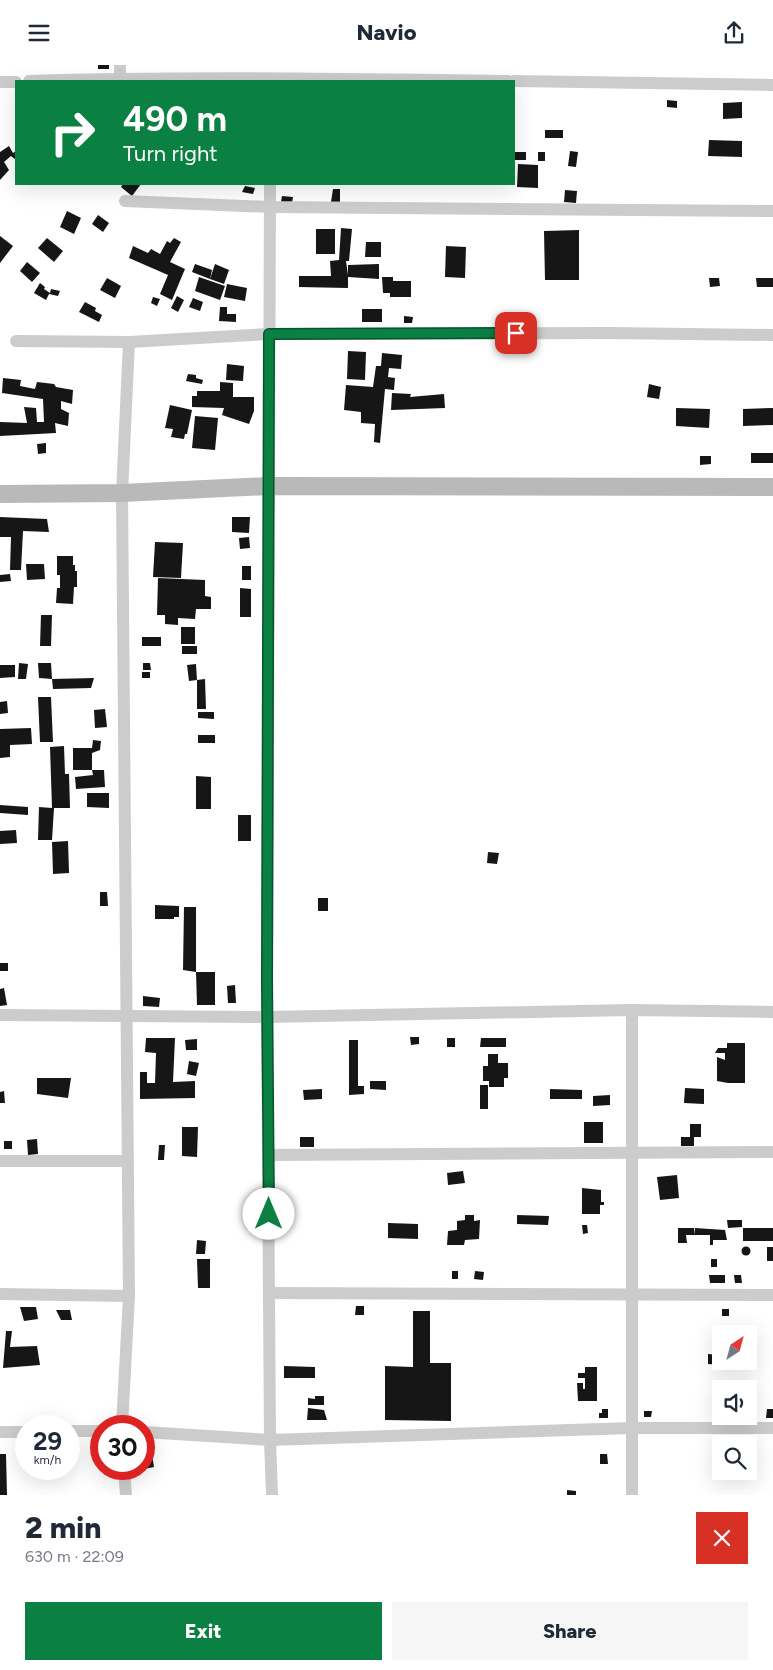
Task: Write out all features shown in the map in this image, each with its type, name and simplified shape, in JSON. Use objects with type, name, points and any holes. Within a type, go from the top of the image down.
[{"type":"street","points":[[120,65],[120,79]]},
{"type":"street","points":[[74,80],[270,80],[270,65]]},
{"type":"street","points":[[515,81],[773,85]]},
{"type":"street","points":[[0,82],[15,82]]},
{"type":"street","points":[[270,185],[267,1017],[272,1495]]},
{"type":"street","points":[[125,201],[270,207],[773,211]]},
{"type":"street","points":[[16,341],[129,341],[269,334],[610,333],[773,335]]},
{"type":"street","points":[[123,1415],[129,1296],[122,493],[129,341]]},
{"type":"street","points":[[0,494],[122,493],[268,486],[773,487]]},
{"type":"street","points":[[632,1010],[632,1495]]},
{"type":"street","points":[[0,1015],[267,1017],[632,1010],[773,1011]]},
{"type":"street","points":[[268,1155],[773,1152]]},
{"type":"street","points":[[0,1161],[128,1161]]},
{"type":"street","points":[[270,1293],[773,1295]]},
{"type":"street","points":[[0,1294],[129,1296]]},
{"type":"street","points":[[155,1433],[270,1440],[632,1427],[773,1428]]},
{"type":"street","points":[[0,1432],[15,1432]]},
{"type":"street","points":[[125,1480],[126,1495]]},
{"type":"building","points":[[98,65],[109,65],[109,69],[98,69]]},
{"type":"building","points":[[667,100],[677,101],[677,108],[667,107]]},
{"type":"building","points":[[742,102],[742,118],[723,119],[723,103]]},
{"type":"building","points":[[545,130],[563,130],[563,138],[545,138]]},
{"type":"building","points":[[709,140],[742,141],[742,157],[708,156]]},
{"type":"building","points":[[9,146],[13,153],[15,152],[15,159],[11,156],[4,162],[9,170],[0,180],[0,152]]},
{"type":"building","points":[[570,151],[578,152],[576,167],[568,166]]},
{"type":"building","points":[[515,152],[526,152],[526,160],[515,160]]},
{"type":"building","points":[[538,152],[545,152],[545,161],[538,161]]},
{"type":"building","points":[[518,164],[538,165],[538,188],[517,187]]},
{"type":"building","points":[[122,185],[140,185],[132,196],[121,187]]},
{"type":"building","points":[[245,186],[255,188],[253,194],[242,192]]},
{"type":"building","points":[[333,189],[340,189],[340,203],[331,202]]},
{"type":"building","points":[[565,190],[577,191],[576,203],[564,202]]},
{"type":"building","points":[[282,196],[293,197],[292,203],[281,202]]},
{"type":"building","points":[[67,211],[81,218],[74,234],[60,227]]},
{"type":"building","points":[[98,215],[109,223],[103,232],[92,224]]},
{"type":"building","points":[[341,228],[352,229],[349,261],[346,261],[348,275],[348,265],[379,264],[379,279],[348,277],[348,288],[299,287],[299,276],[331,276],[330,261],[339,260]]},
{"type":"building","points":[[316,229],[335,229],[335,254],[316,254]]},
{"type":"building","points":[[579,230],[579,280],[545,280],[544,231]]},
{"type":"building","points":[[0,236],[13,246],[0,263]]},
{"type":"building","points":[[47,238],[63,251],[54,262],[38,248]]},
{"type":"building","points":[[174,238],[181,242],[170,262],[185,269],[172,300],[160,294],[168,275],[129,258],[133,246],[148,253],[151,249],[160,254],[167,241],[170,243]]},
{"type":"building","points":[[366,242],[381,242],[381,257],[365,257]]},
{"type":"building","points":[[446,246],[466,247],[465,278],[445,277]]},
{"type":"building","points":[[27,262],[40,273],[32,282],[20,271]]},
{"type":"building","points":[[195,264],[212,270],[210,279],[192,272]]},
{"type":"building","points":[[215,264],[229,270],[224,284],[210,279]]},
{"type":"building","points":[[199,277],[225,286],[220,300],[195,291]]},
{"type":"building","points":[[382,277],[393,277],[393,281],[411,281],[411,297],[390,297],[390,293],[383,293]]},
{"type":"building","points":[[107,278],[121,286],[115,298],[100,290]]},
{"type":"building","points":[[709,278],[719,278],[720,286],[710,287]]},
{"type":"building","points":[[756,278],[773,278],[773,287],[757,287]]},
{"type":"building","points":[[40,283],[50,293],[51,289],[60,291],[58,296],[49,294],[46,300],[34,293]]},
{"type":"building","points":[[227,284],[247,288],[245,301],[224,297]]},
{"type":"building","points":[[177,296],[184,300],[178,312],[171,308]]},
{"type":"building","points":[[153,297],[160,299],[157,306],[151,303]]},
{"type":"building","points":[[193,298],[203,302],[200,311],[189,307]]},
{"type":"building","points":[[85,302],[96,308],[95,311],[102,315],[99,322],[79,312]]},
{"type":"building","points":[[220,307],[227,307],[227,314],[236,314],[236,322],[219,321]]},
{"type":"building","points":[[362,309],[382,309],[382,322],[362,322]]},
{"type":"building","points":[[404,316],[413,317],[412,323],[404,323]]},
{"type":"building","points":[[348,351],[366,352],[365,380],[347,379]]},
{"type":"building","points":[[382,353],[402,355],[401,369],[389,368],[388,377],[395,378],[394,390],[385,389],[380,443],[374,442],[375,424],[361,423],[361,412],[344,410],[346,385],[373,387],[376,366],[381,366]]},
{"type":"building","points":[[227,364],[244,366],[243,381],[226,380]]},
{"type":"building","points":[[188,374],[196,375],[196,378],[203,380],[202,384],[186,381]]},
{"type":"building","points":[[3,378],[21,380],[20,386],[35,389],[37,382],[54,384],[56,387],[73,390],[72,404],[61,401],[61,409],[69,413],[68,426],[55,423],[56,433],[0,436],[0,422],[27,423],[24,407],[36,408],[37,422],[44,422],[43,399],[2,393]]},
{"type":"building","points":[[220,382],[233,383],[233,397],[254,397],[254,411],[249,424],[222,415],[224,408],[192,407],[192,396],[197,396],[197,391],[220,391]]},
{"type":"building","points":[[649,384],[661,387],[659,399],[647,397]]},
{"type":"building","points":[[392,393],[411,394],[410,397],[444,394],[445,408],[391,410]]},
{"type":"building","points":[[170,405],[192,410],[187,434],[185,434],[184,439],[171,437],[173,429],[165,428]]},
{"type":"building","points":[[676,408],[710,409],[709,428],[676,426]]},
{"type":"building","points":[[773,408],[773,425],[743,426],[743,409]]},
{"type":"building","points":[[195,416],[218,418],[215,450],[192,448]]},
{"type":"building","points":[[46,443],[46,453],[38,454],[37,444]]},
{"type":"building","points":[[751,453],[773,453],[773,463],[751,463]]},
{"type":"building","points":[[700,456],[711,456],[711,464],[700,465]]},
{"type":"building","points":[[0,517],[47,519],[49,532],[23,531],[21,570],[10,570],[11,537],[0,537]]},
{"type":"building","points":[[232,517],[250,517],[249,533],[232,532]]},
{"type":"building","points":[[249,537],[250,548],[240,549],[239,538]]},
{"type":"building","points":[[155,542],[183,543],[181,578],[153,577]]},
{"type":"building","points":[[57,556],[73,556],[73,565],[75,565],[75,571],[77,571],[77,587],[74,587],[73,604],[56,603],[57,588],[60,588],[60,575],[57,575]]},
{"type":"building","points":[[26,564],[44,564],[45,579],[27,580]]},
{"type":"building","points":[[242,566],[251,566],[251,580],[242,580]]},
{"type":"building","points":[[10,574],[11,581],[0,582],[0,575]]},
{"type":"building","points":[[158,578],[205,580],[205,596],[211,597],[211,609],[196,609],[195,619],[178,618],[178,625],[165,624],[165,615],[157,615]]},
{"type":"building","points":[[240,588],[251,589],[251,617],[240,617]]},
{"type":"building","points":[[41,615],[52,615],[51,646],[40,646]]},
{"type":"building","points":[[181,627],[195,627],[195,644],[181,644]]},
{"type":"building","points":[[142,637],[161,637],[161,646],[142,646]]},
{"type":"building","points":[[182,646],[197,646],[197,654],[182,654]]},
{"type":"building","points":[[19,663],[28,664],[26,679],[18,679]]},
{"type":"building","points":[[38,663],[51,663],[52,679],[39,678]]},
{"type":"building","points":[[143,663],[150,663],[151,670],[143,670]]},
{"type":"building","points":[[196,664],[197,680],[189,681],[187,665]]},
{"type":"building","points":[[0,665],[15,665],[15,677],[0,678]]},
{"type":"building","points":[[142,672],[150,672],[150,678],[142,678]]},
{"type":"building","points":[[94,678],[91,688],[53,689],[52,679]]},
{"type":"building","points":[[205,679],[206,709],[197,709],[197,680]]},
{"type":"building","points":[[38,697],[51,697],[53,742],[40,742]]},
{"type":"building","points":[[7,701],[8,713],[0,714],[0,702]]},
{"type":"building","points":[[105,709],[107,727],[95,728],[94,710]]},
{"type":"building","points":[[198,712],[214,712],[214,719],[198,718]]},
{"type":"building","points":[[31,728],[32,744],[10,745],[10,757],[0,758],[0,729]]},
{"type":"building","points":[[198,735],[215,735],[215,743],[198,743]]},
{"type":"building","points":[[93,740],[101,741],[100,750],[92,753],[92,770],[73,770],[73,748],[92,748]]},
{"type":"building","points":[[64,746],[65,774],[69,774],[70,808],[54,808],[52,840],[38,840],[39,807],[52,808],[50,747]]},
{"type":"building","points":[[92,770],[104,770],[105,787],[76,789],[75,777],[93,775]]},
{"type":"building","points":[[196,776],[211,777],[211,809],[196,809]]},
{"type":"building","points":[[87,793],[109,793],[109,808],[87,807]]},
{"type":"building","points":[[0,805],[28,807],[28,815],[0,813]]},
{"type":"building","points":[[238,815],[251,815],[251,841],[238,841]]},
{"type":"building","points":[[16,830],[17,843],[0,844],[0,831]]},
{"type":"building","points":[[68,841],[69,873],[53,874],[52,842]]},
{"type":"building","points":[[488,852],[499,853],[497,864],[487,863]]},
{"type":"building","points":[[100,892],[107,892],[108,906],[100,906]]},
{"type":"building","points":[[318,898],[328,898],[328,911],[318,911]]},
{"type":"building","points":[[155,905],[179,906],[179,917],[174,917],[174,919],[155,919]]},
{"type":"building","points":[[184,907],[196,907],[196,972],[183,970]]},
{"type":"building","points":[[0,963],[8,963],[8,971],[0,971]]},
{"type":"building","points":[[196,972],[215,972],[215,1005],[197,1005]]},
{"type":"building","points":[[235,985],[236,1003],[228,1003],[227,986]]},
{"type":"building","points":[[4,988],[7,1005],[0,1006],[0,989]]},
{"type":"building","points":[[143,996],[160,998],[159,1007],[143,1006]]},
{"type":"building","points":[[410,1037],[419,1037],[419,1044],[411,1045]]},
{"type":"building","points":[[146,1038],[175,1038],[173,1082],[195,1081],[195,1098],[140,1099],[140,1072],[147,1072],[147,1083],[155,1083],[156,1053],[145,1052]]},
{"type":"building","points":[[447,1038],[455,1038],[455,1047],[447,1047]]},
{"type":"building","points":[[481,1038],[506,1038],[506,1047],[480,1047]]},
{"type":"building","points":[[197,1039],[197,1050],[186,1050],[185,1040]]},
{"type":"building","points":[[349,1040],[358,1040],[358,1086],[364,1086],[364,1094],[349,1095]]},
{"type":"building","points":[[727,1043],[745,1043],[745,1083],[717,1081],[717,1057],[725,1060],[725,1053],[715,1053],[718,1048],[727,1048]]},
{"type":"building","points":[[488,1054],[498,1054],[498,1063],[508,1063],[508,1078],[504,1078],[504,1087],[489,1087],[489,1081],[483,1081],[483,1066],[488,1066]]},
{"type":"building","points":[[189,1061],[199,1063],[196,1076],[187,1074]]},
{"type":"building","points":[[37,1078],[71,1078],[68,1098],[37,1094]]},
{"type":"building","points":[[370,1081],[386,1081],[386,1090],[370,1089]]},
{"type":"building","points":[[480,1085],[488,1085],[488,1109],[480,1109]]},
{"type":"building","points":[[685,1088],[704,1089],[704,1104],[684,1103]]},
{"type":"building","points":[[322,1089],[322,1099],[304,1100],[303,1090]]},
{"type":"building","points":[[550,1089],[582,1090],[582,1099],[550,1099]]},
{"type":"building","points":[[4,1091],[5,1103],[0,1103],[0,1092]]},
{"type":"building","points":[[610,1095],[610,1105],[593,1106],[593,1096]]},
{"type":"building","points":[[584,1122],[603,1122],[603,1143],[584,1143]]},
{"type":"building","points":[[690,1124],[701,1124],[701,1137],[694,1137],[694,1146],[681,1146],[681,1137],[690,1137]]},
{"type":"building","points":[[182,1127],[198,1127],[197,1157],[182,1156]]},
{"type":"building","points":[[300,1137],[314,1137],[314,1147],[300,1147]]},
{"type":"building","points":[[37,1139],[38,1154],[28,1155],[27,1140]]},
{"type":"building","points":[[4,1141],[12,1141],[12,1149],[4,1149]]},
{"type":"building","points":[[159,1145],[165,1145],[164,1160],[158,1160]]},
{"type":"building","points":[[463,1171],[465,1183],[448,1185],[447,1173]]},
{"type":"building","points":[[677,1175],[679,1198],[660,1200],[657,1177]]},
{"type":"building","points":[[582,1188],[601,1190],[601,1202],[604,1202],[604,1205],[600,1205],[600,1214],[582,1214]]},
{"type":"building","points":[[465,1215],[474,1215],[474,1221],[480,1220],[479,1239],[465,1240],[464,1245],[447,1245],[448,1231],[457,1230],[457,1221],[465,1220]]},
{"type":"building","points":[[517,1215],[549,1216],[548,1225],[517,1224]]},
{"type":"building","points":[[727,1220],[742,1220],[742,1227],[728,1228]]},
{"type":"building","points":[[388,1223],[418,1224],[418,1239],[388,1238]]},
{"type":"building","points":[[582,1225],[587,1225],[588,1233],[583,1234]]},
{"type":"building","points":[[678,1228],[694,1228],[695,1235],[686,1235],[687,1243],[678,1243]]},
{"type":"building","points":[[695,1228],[725,1230],[727,1240],[713,1240],[713,1245],[710,1245],[710,1235],[695,1235]]},
{"type":"building","points":[[743,1228],[773,1228],[773,1241],[743,1241]]},
{"type":"building","points":[[197,1240],[206,1241],[205,1254],[196,1254]]},
{"type":"building","points":[[746,1247],[750,1251],[746,1255],[742,1251]]},
{"type":"building","points":[[767,1247],[773,1247],[773,1261],[767,1261]]},
{"type":"building","points":[[197,1259],[210,1259],[210,1288],[198,1288]]},
{"type":"building","points":[[711,1259],[717,1259],[717,1267],[711,1267]]},
{"type":"building","points":[[452,1271],[458,1271],[458,1279],[452,1279]]},
{"type":"building","points":[[475,1271],[484,1272],[483,1280],[474,1279]]},
{"type":"building","points":[[709,1275],[725,1275],[725,1283],[710,1283]]},
{"type":"building","points":[[734,1275],[741,1275],[742,1283],[735,1283]]},
{"type":"building","points":[[356,1306],[364,1306],[364,1315],[355,1315]]},
{"type":"building","points":[[20,1307],[36,1307],[38,1319],[24,1321]]},
{"type":"building","points":[[722,1309],[729,1309],[729,1316],[722,1316]]},
{"type":"building","points":[[56,1310],[70,1310],[72,1320],[61,1320]]},
{"type":"building","points":[[413,1311],[430,1311],[430,1363],[451,1363],[451,1421],[385,1420],[385,1366],[413,1367]]},
{"type":"building","points":[[6,1331],[12,1331],[10,1347],[37,1346],[40,1365],[3,1368]]},
{"type":"building","points":[[708,1354],[712,1354],[712,1364],[708,1364]]},
{"type":"building","points":[[284,1366],[315,1367],[315,1378],[284,1378]]},
{"type":"building","points":[[585,1367],[597,1367],[597,1401],[578,1401],[577,1383],[583,1383],[583,1389],[585,1389],[585,1378],[578,1378],[578,1373],[585,1373]]},
{"type":"building","points":[[315,1396],[324,1396],[324,1405],[308,1405],[308,1398],[315,1399]]},
{"type":"building","points":[[308,1408],[324,1410],[327,1420],[307,1420]]},
{"type":"building","points":[[602,1409],[608,1409],[608,1418],[599,1418],[599,1413],[602,1413]]},
{"type":"building","points":[[767,1409],[773,1409],[773,1418],[766,1418]]},
{"type":"building","points":[[644,1411],[652,1411],[651,1417],[644,1417]]},
{"type":"building","points":[[0,1454],[6,1454],[7,1495],[0,1495]]},
{"type":"building","points":[[600,1454],[607,1454],[608,1464],[600,1464]]},
{"type":"building","points":[[567,1490],[576,1491],[576,1495],[567,1495]]},
{"type":"route","points":[[269,1214],[267,979],[269,334],[516,333]]}]
